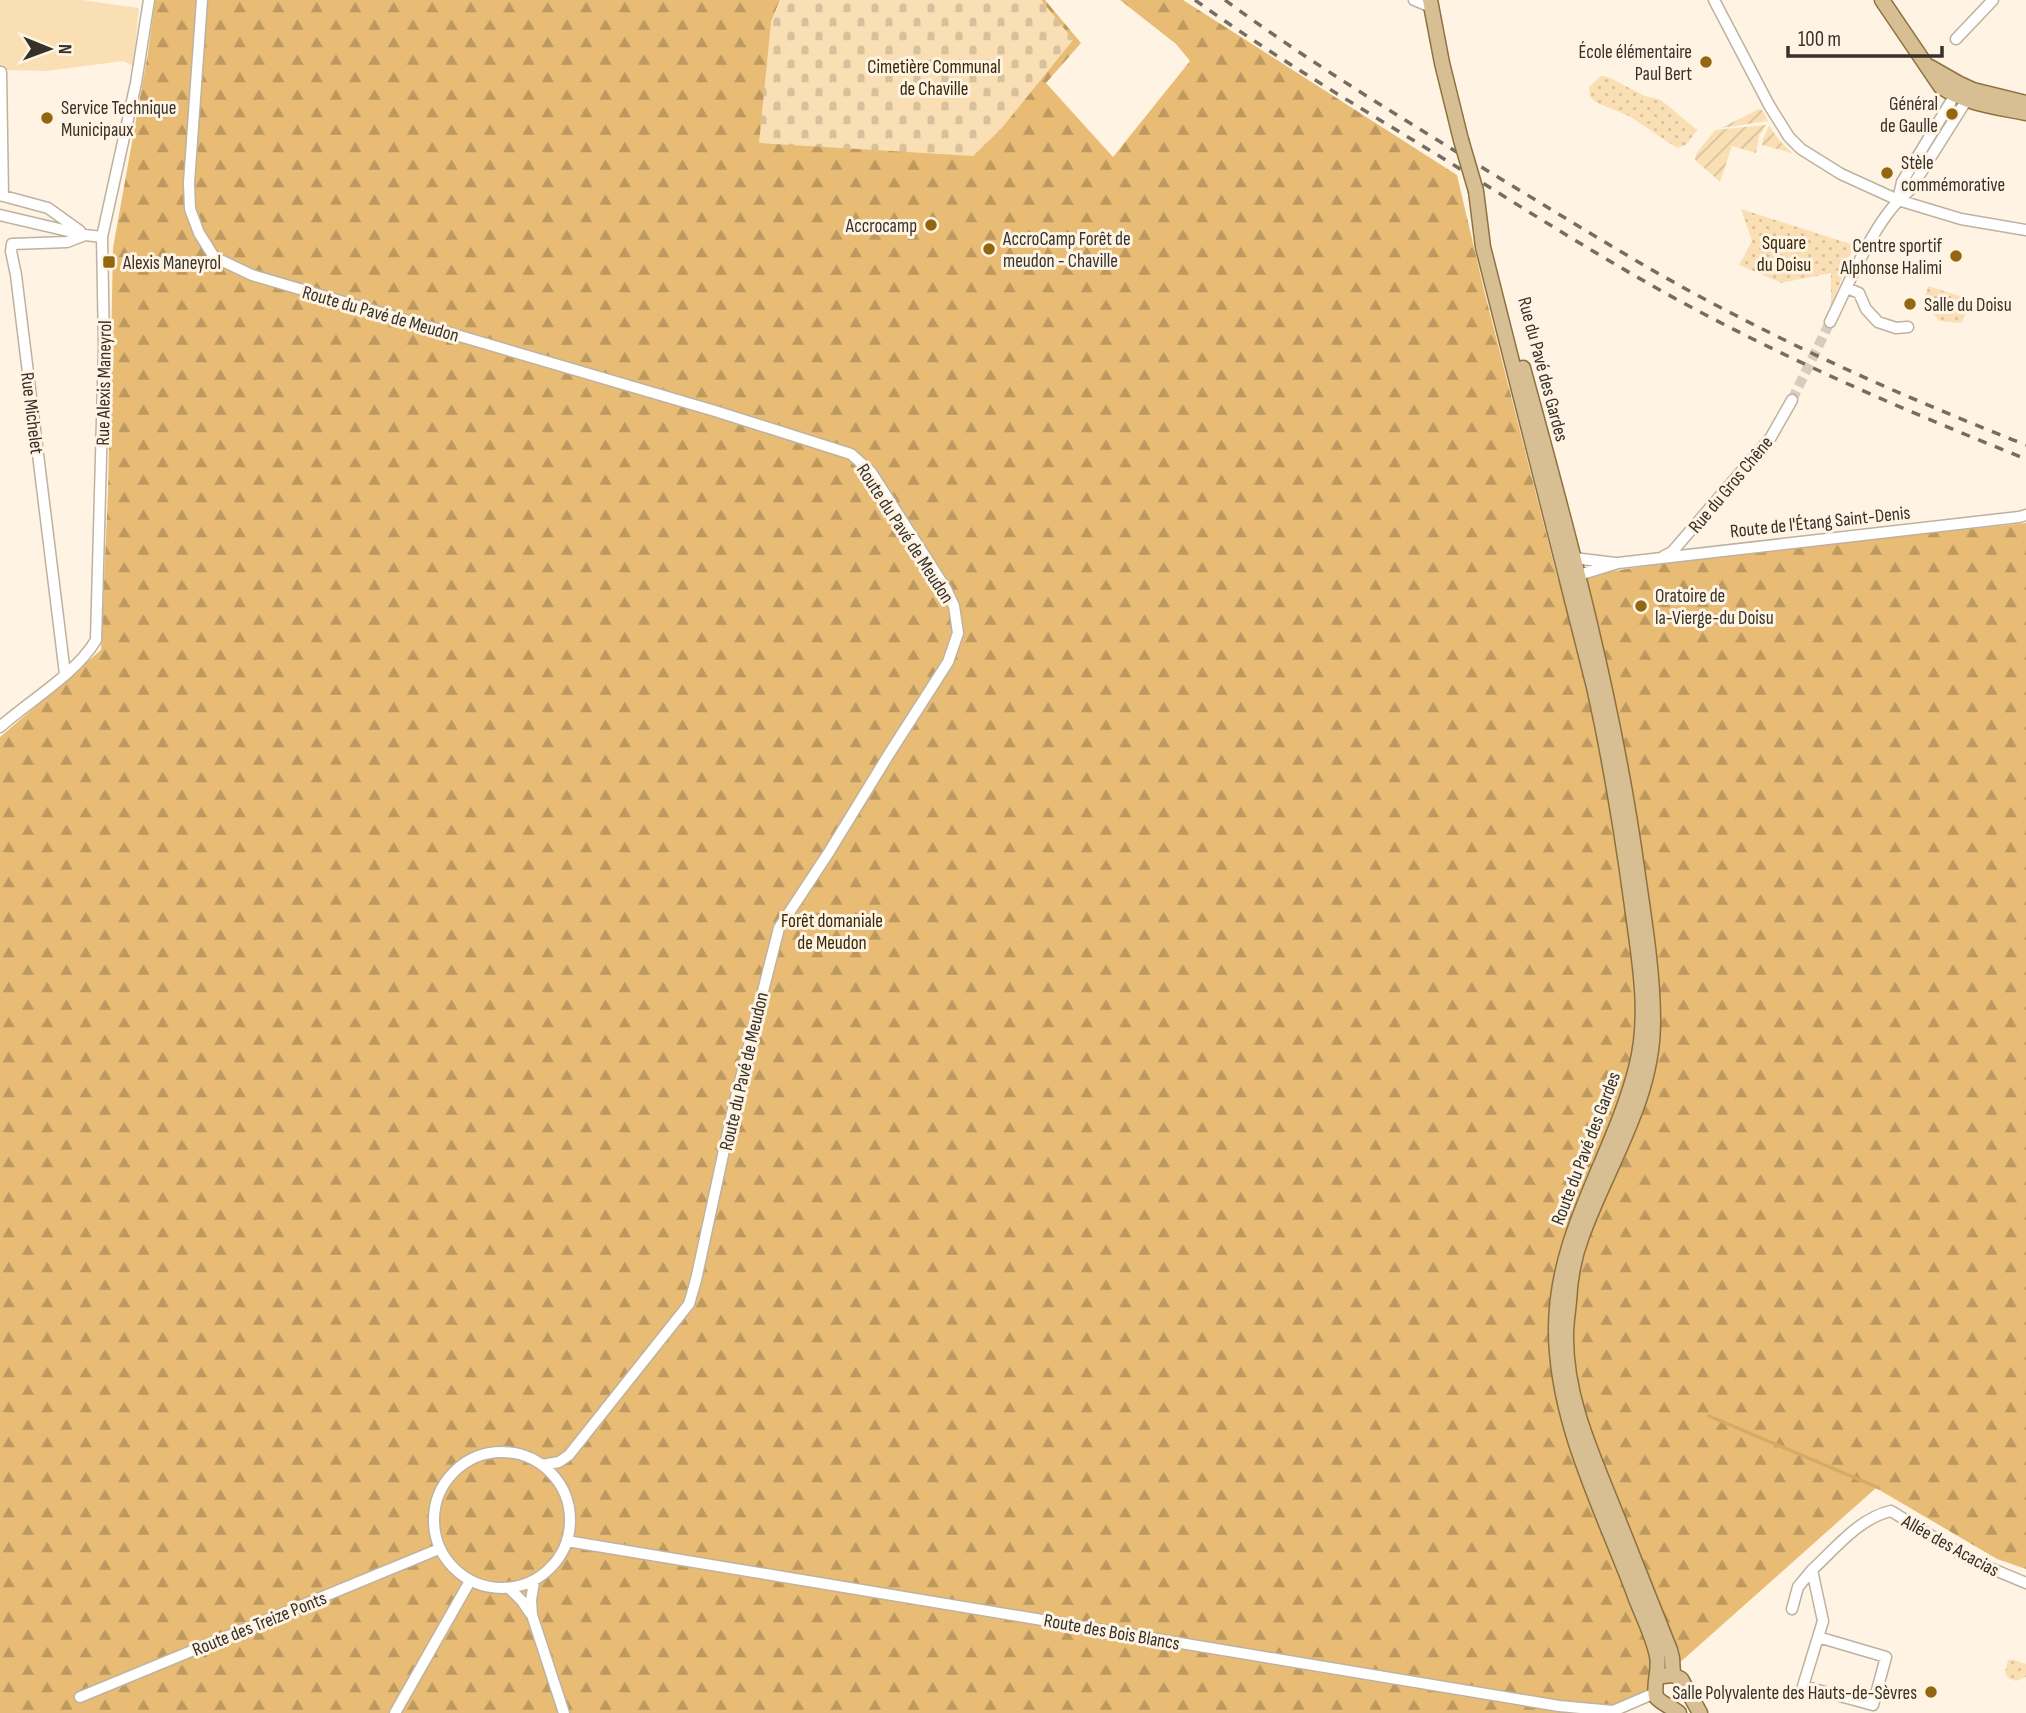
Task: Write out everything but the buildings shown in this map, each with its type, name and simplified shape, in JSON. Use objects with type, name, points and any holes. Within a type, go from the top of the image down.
[{"type":"main road","points":[[1882,0],[1928,66],[1936,82],[1988,106],[2026,113]]},
{"type":"main road","name":"Rue du Pavé des Gardes","points":[[1430,4],[1442,63],[1476,191],[1483,247],[1572,576]]},
{"type":"main road","points":[[1964,93],[2026,103]]},
{"type":"main road","name":"Route du Pavé des Gardes","points":[[1572,576],[1614,728],[1629,811],[1652,980],[1653,1027],[1641,1097],[1580,1240],[1570,1283],[1566,1336],[1573,1397],[1584,1435],[1670,1650],[1673,1675],[1681,1679],[1700,1713]]},
{"type":"main road","name":"Route du Pavé des Gardes","points":[[1572,576],[1609,753],[1642,979],[1643,1013],[1631,1089],[1578,1215],[1560,1277],[1556,1351],[1572,1431],[1657,1656],[1656,1686]]},
{"type":"main road","points":[[1673,1675],[1664,1675],[1656,1686],[1661,1703],[1675,1709],[1685,1690]]},
{"type":"street","name":"Rue Alexis Maneyrol","points":[[0,727],[65,674],[91,649],[96,640],[104,320],[102,237],[136,83],[149,0]]},
{"type":"street","name":"Route du Pavé de Meudon","points":[[202,0],[189,183],[190,209],[199,233],[214,257],[252,275],[851,454],[871,472],[946,589],[954,606],[958,633],[948,662],[779,928],[732,1113],[689,1304],[569,1455],[559,1462],[542,1465]]},
{"type":"street","points":[[1414,0],[1430,4]]},
{"type":"street","points":[[1956,39],[1993,0]]},
{"type":"street","points":[[1720,2],[1769,105],[1789,137],[1801,149],[1841,174],[1898,200],[1961,219],[2026,230]]},
{"type":"street","points":[[1,72],[1,196],[48,208],[85,235]]},
{"type":"street","points":[[1830,322],[1868,247],[1898,200],[1902,182],[1964,93]]},
{"type":"street","points":[[0,215],[85,235]]},
{"type":"street","name":"Rue Michelet","points":[[65,674],[11,251],[12,244],[67,242],[85,235],[102,237]]},
{"type":"street","points":[[1847,288],[1858,293],[1866,309],[1878,322],[1896,328],[1908,327]]},
{"type":"street","name":"Rue du Gros Chêne","points":[[1658,558],[1672,552],[1771,437],[1792,400]]},
{"type":"street","name":"Route de l'Étang Saint-Denis","points":[[1572,576],[1618,564],[1658,558],[2026,515]]},
{"type":"street","name":"Route de l'Étang Saint-Denis","points":[[1568,559],[1618,564]]},
{"type":"street","points":[[494,1452],[514,1452],[542,1465],[564,1491],[570,1521],[567,1541],[554,1564],[534,1582],[500,1589],[470,1581],[455,1571],[439,1549],[433,1524],[437,1497],[447,1479],[466,1461],[494,1452]]},
{"type":"street","name":"Allée des Acacias","points":[[1792,1609],[1798,1587],[1812,1570],[1862,1525],[1877,1514],[1891,1511],[1971,1560],[2026,1583]]},
{"type":"street","name":"Route des Bois Blancs","points":[[567,1541],[1559,1706],[1613,1711],[1656,1686]]},
{"type":"street","name":"Route des Treize Ponts","points":[[80,1697],[439,1549]]},
{"type":"street","points":[[1812,1570],[1823,1620],[1803,1686],[1873,1705],[1886,1657],[1818,1637]]},
{"type":"street","points":[[395,1713],[470,1581]]},
{"type":"street","points":[[534,1582],[532,1615],[564,1713]]},
{"type":"street","points":[[510,1589],[532,1615]]},
{"type":"green space","points":[[0,0],[82,0],[139,8],[133,66],[123,61],[47,71],[0,70]]},
{"type":"green space","name":"Forêt domaniale de Meudon","points":[[155,0],[780,0],[771,22],[1073,40],[1041,0],[1045,0],[1081,43],[1046,83],[1113,157],[1190,61],[1176,44],[1120,0],[1183,0],[1457,175],[1558,580],[1707,556],[2026,523],[2026,1569],[1997,1559],[1876,1488],[1623,1713],[0,1713],[0,737],[101,650],[108,491],[113,248]]},
{"type":"green space","name":"Cimetière Communal de Chaville","points":[[780,0],[1041,0],[1073,40],[1001,129],[973,156],[759,143],[771,22]]},
{"type":"green space","points":[[1601,76],[1645,96],[1661,100],[1697,130],[1686,145],[1677,148],[1629,116],[1595,102],[1590,96],[1589,87]]},
{"type":"green space","points":[[1759,109],[1768,121],[1721,128]]},
{"type":"green space","points":[[1766,125],[1759,136],[1756,153],[1732,146],[1720,182],[1695,160],[1696,154],[1715,130]]},
{"type":"green space","points":[[1769,125],[1779,140],[1792,153],[1762,145]]},
{"type":"green space","name":"Square du Doisu","points":[[1741,209],[1854,245],[1831,308],[1831,273],[1781,283],[1739,265],[1752,241]]},
{"type":"green space","points":[[1928,286],[1963,297],[1968,310],[1961,323],[1939,321],[1924,301]]},
{"type":"green space","points":[[2008,1660],[2026,1664],[2026,1677],[2016,1681],[2008,1678],[2005,1673]]},
{"type":"waterway","points":[[1709,1416],[1879,1488]]},
{"type":"tunnel","points":[[1792,400],[1830,322]]},
{"type":"railway","points":[[1195,0],[1321,84],[1659,290],[1840,380],[2026,459]]},
{"type":"railway","points":[[1225,0],[1326,70],[1675,283],[1842,367],[2026,445]]},
{"type":"place","name":"École élémentaire Paul Bert","points":[[1706,62]]},
{"type":"place","name":"Général de Gaulle","points":[[1952,114]]},
{"type":"place","name":"Service Technique Municipaux","points":[[47,118]]},
{"type":"place","name":"Stèle commémorative","points":[[1887,173]]},
{"type":"place","name":"Accrocamp","points":[[931,225]]},
{"type":"place","name":"AccroCamp Forêt de meudon - Chaville","points":[[989,249]]},
{"type":"place","name":"Centre sportif Alphonse Halimi","points":[[1956,256]]},
{"type":"place","name":"Alexis Maneyrol","points":[[109,262]]},
{"type":"place","name":"Salle du Doisu","points":[[1910,304]]},
{"type":"place","name":"Oratoire de la-Vierge-du Doisu","points":[[1641,606]]},
{"type":"place","name":"Salle Polyvalente des Hauts-de-Sèvres","points":[[1931,1692]]}]
